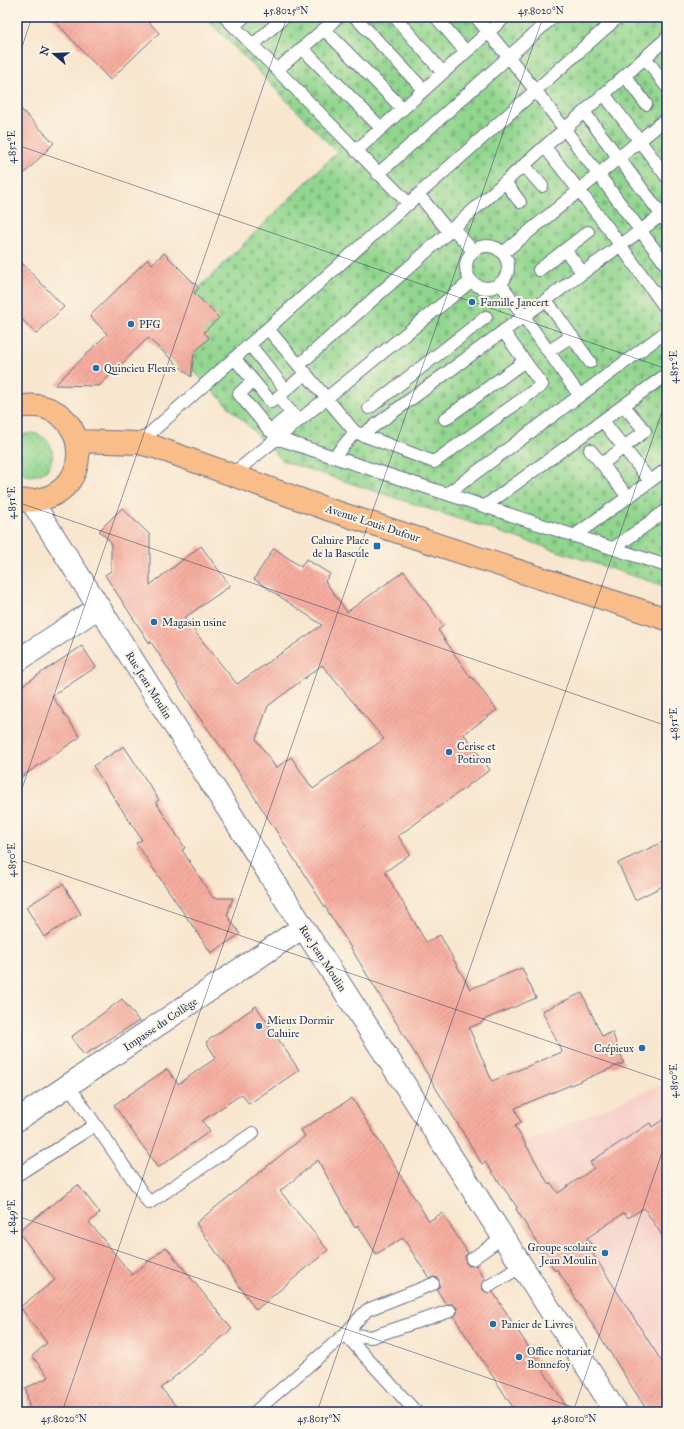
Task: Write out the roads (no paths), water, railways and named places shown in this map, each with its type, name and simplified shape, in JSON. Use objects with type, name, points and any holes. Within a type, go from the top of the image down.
[{"type":"main road","points":[[17,407],[33,405],[48,408],[61,416],[71,427],[77,441],[79,455],[76,470],[69,482],[59,493],[46,499],[24,501]]},
{"type":"main road","name":"Avenue Louis Dufour","points":[[77,441],[139,443],[233,474],[327,508],[667,619]]},
{"type":"street","name":"Rue Jean Moulin","points":[[24,501],[99,607],[303,927],[616,1412]]},
{"type":"street","points":[[17,661],[99,607]]},
{"type":"street","name":"Impasse du Collège","points":[[17,1120],[303,927]]},
{"type":"lane","points":[[225,17],[409,204]]},
{"type":"lane","points":[[234,26],[244,17]]},
{"type":"lane","points":[[253,45],[284,17]]},
{"type":"lane","points":[[277,70],[338,17]]},
{"type":"lane","points":[[355,17],[424,90]]},
{"type":"lane","points":[[395,17],[443,73]]},
{"type":"lane","points":[[436,17],[466,52]]},
{"type":"lane","points":[[476,17],[536,91],[667,266]]},
{"type":"lane","points":[[356,151],[505,17]]},
{"type":"lane","points":[[378,174],[553,17]]},
{"type":"lane","points":[[139,443],[618,17]]},
{"type":"lane","points":[[324,29],[403,109]]},
{"type":"lane","points":[[256,415],[279,396],[303,369],[453,228],[645,57],[666,41]]},
{"type":"lane","points":[[302,48],[381,128]]},
{"type":"lane","points":[[645,57],[666,86]]},
{"type":"lane","points":[[624,76],[646,104]]},
{"type":"lane","points":[[604,94],[641,140],[667,177]]},
{"type":"lane","points":[[334,457],[359,433],[464,360],[641,230],[665,216],[584,112]]},
{"type":"lane","points":[[503,253],[666,121]]},
{"type":"lane","points":[[545,147],[621,245],[667,310]]},
{"type":"lane","points":[[524,165],[542,186]]},
{"type":"lane","points":[[505,182],[520,202]]},
{"type":"lane","points":[[418,195],[446,227],[453,228],[473,251]]},
{"type":"lane","points":[[539,270],[588,232]]},
{"type":"lane","points":[[492,246],[503,253],[508,265],[507,272],[501,284],[488,289],[476,286],[470,281],[465,269],[468,256],[473,251],[479,247],[492,246]]},
{"type":"lane","points":[[565,250],[583,273]]},
{"type":"lane","points":[[253,381],[239,394],[270,431],[327,397],[470,281]]},
{"type":"lane","points":[[501,284],[579,395]]},
{"type":"lane","points":[[546,300],[590,362]]},
{"type":"lane","points":[[369,408],[486,317]]},
{"type":"lane","points":[[268,329],[359,433],[434,462],[542,385],[504,331]]},
{"type":"lane","points":[[447,494],[667,331]]},
{"type":"lane","points":[[549,351],[572,336]]},
{"type":"lane","points":[[452,344],[464,360]]},
{"type":"lane","points":[[250,345],[279,396],[295,417]]},
{"type":"lane","points":[[235,359],[253,381],[279,396]]},
{"type":"lane","points":[[444,419],[525,361]]},
{"type":"lane","points":[[485,506],[667,374]]},
{"type":"lane","points":[[602,464],[645,431],[624,406]]},
{"type":"lane","points":[[233,474],[276,438],[295,417]]},
{"type":"lane","points":[[603,421],[650,481]]},
{"type":"lane","points":[[276,438],[667,566]]},
{"type":"lane","points":[[590,450],[628,497]]},
{"type":"lane","points":[[574,536],[667,469]]},
{"type":"lane","points":[[614,548],[667,510]]},
{"type":"lane","points":[[69,1086],[149,1203],[253,1133]]},
{"type":"lane","points":[[17,1175],[95,1125]]},
{"type":"lane","points":[[472,1260],[503,1237]]},
{"type":"lane","points":[[489,1286],[522,1266]]},
{"type":"lane","points":[[255,1412],[345,1334],[367,1310],[433,1284]]},
{"type":"lane","points":[[345,1334],[371,1337],[450,1311]]},
{"type":"lane","points":[[345,1334],[416,1412]]},
{"type":"place","name":"Famille Jancert","points":[[472,302]]},
{"type":"place","name":"PFG","points":[[131,324]]},
{"type":"place","name":"Quincieu Fleurs","points":[[96,368]]},
{"type":"place","name":"Caluire Place de la Bascule","points":[[377,546]]},
{"type":"place","name":"Magasin usine","points":[[154,622]]},
{"type":"place","name":"Cerise et Potiron","points":[[449,752]]},
{"type":"place","name":"Mieux Dormir Caluire","points":[[259,1026]]},
{"type":"place","name":"Crépieux","points":[[642,1048]]},
{"type":"place","name":"Groupe scolaire Jean Moulin","points":[[605,1253]]},
{"type":"place","name":"Panier de Livres","points":[[493,1324]]},
{"type":"place","name":"Office notariat Bonnefoy","points":[[519,1357]]}]
